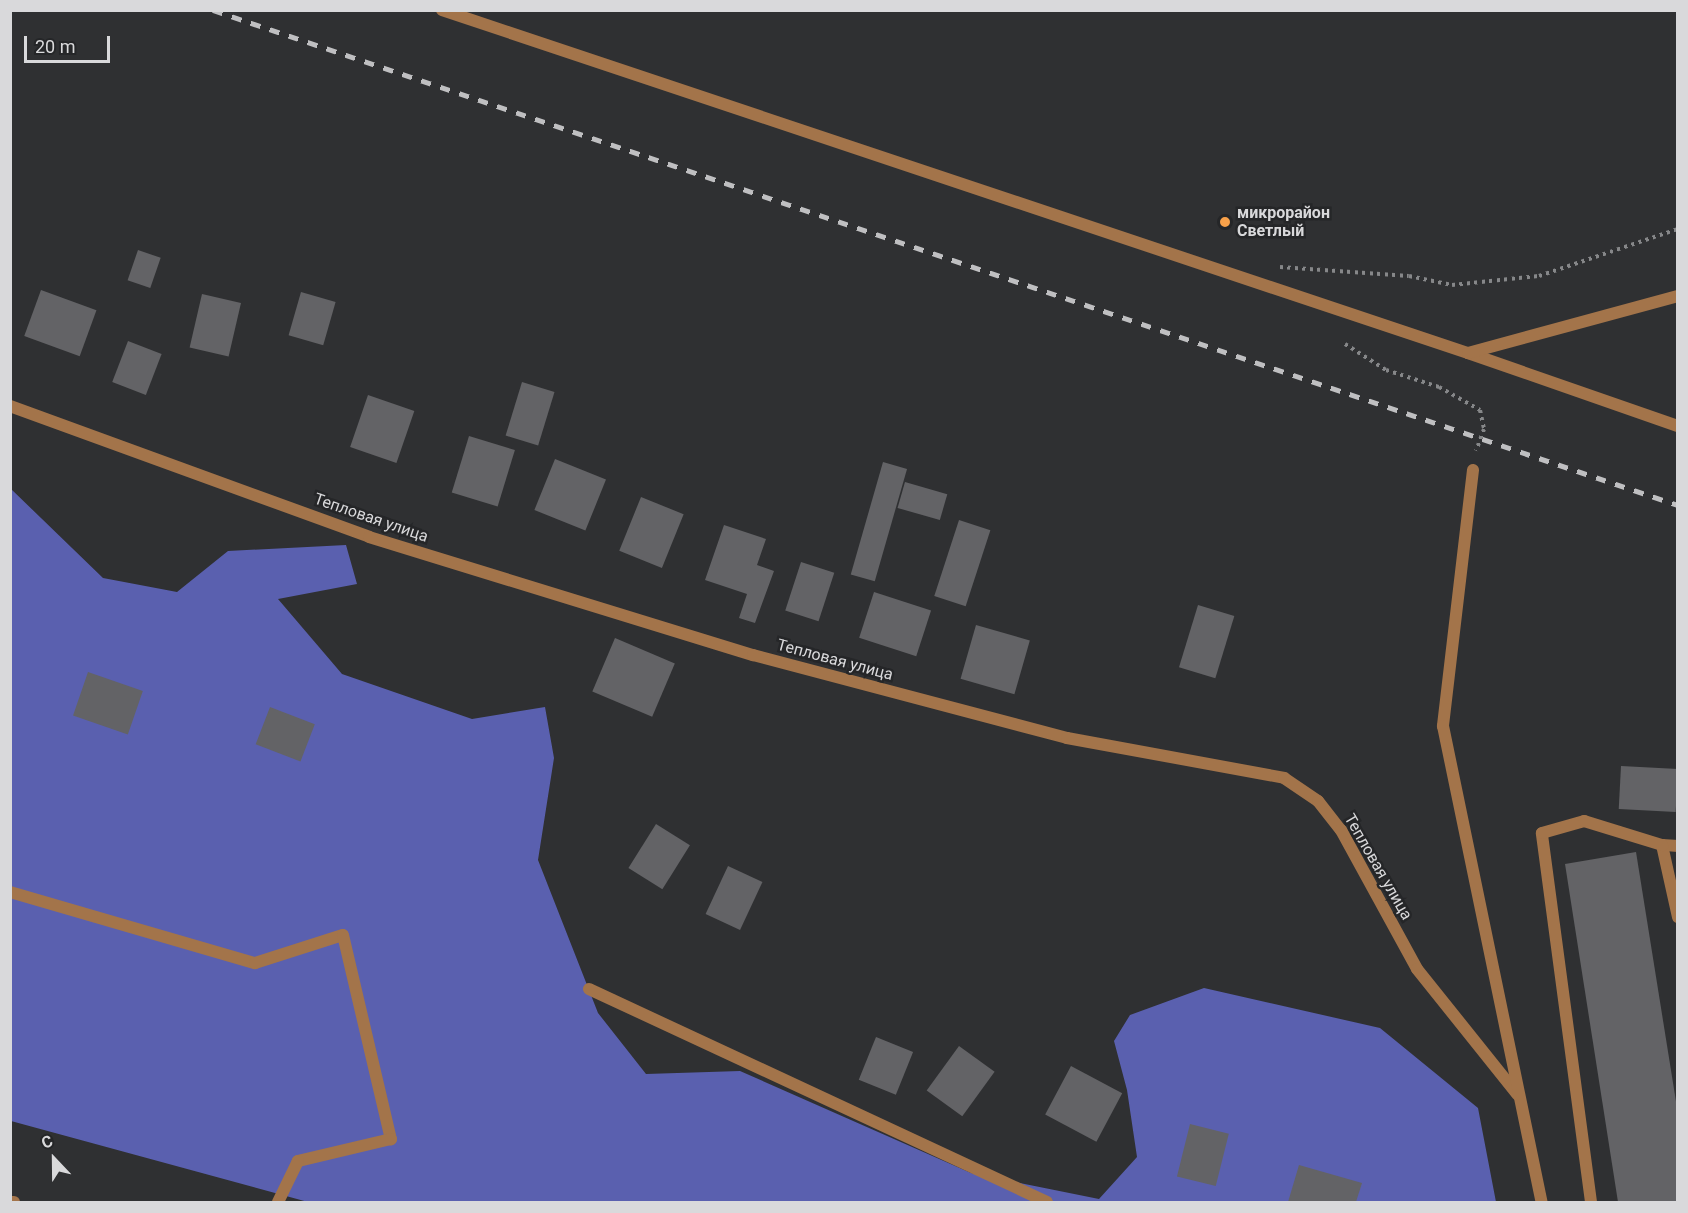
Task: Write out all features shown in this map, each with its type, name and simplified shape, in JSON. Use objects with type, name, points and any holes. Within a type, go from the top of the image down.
[{"type":"street","points":[[442,10],[1468,353],[1677,426]]},
{"type":"street","points":[[1468,353],[1677,296]]},
{"type":"street","name":"Тепловая улица","points":[[10,406],[369,537],[753,655],[1067,738],[1284,778],[1318,801],[1341,830],[1417,969],[1518,1095]]},
{"type":"street","points":[[1473,470],[1443,726],[1542,1203]]},
{"type":"street","points":[[1591,1203],[1542,833],[1584,821],[1662,845],[1677,846]]},
{"type":"street","points":[[1662,845],[1677,917]]},
{"type":"street","points":[[10,892],[255,963],[344,935],[391,1138],[298,1161],[278,1203]]},
{"type":"street","points":[[589,989],[1047,1203]]},
{"type":"path","points":[[1280,267],[1409,276],[1452,285],[1518,279],[1539,276],[1677,229]]},
{"type":"path","points":[[1345,344],[1386,370],[1439,387],[1480,410],[1484,429],[1473,470]]},
{"type":"shaded area","points":[[10,488],[103,578],[177,592],[228,551],[346,545],[357,584],[278,599],[342,674],[472,719],[545,707],[554,758],[538,860],[598,1013],[646,1074],[740,1071],[971,1173],[1099,1199],[1137,1157],[1127,1090],[1114,1041],[1130,1015],[1204,988],[1380,1028],[1478,1108],[1496,1202],[308,1202],[11,1121]]},
{"type":"building","points":[[138,250],[161,258],[150,288],[128,280]]},
{"type":"building","points":[[41,290],[96,310],[80,356],[24,336]]},
{"type":"building","points":[[301,292],[336,302],[323,345],[289,335]]},
{"type":"building","points":[[202,294],[241,303],[229,357],[190,348]]},
{"type":"building","points":[[128,341],[162,354],[146,395],[112,382]]},
{"type":"building","points":[[522,382],[555,392],[538,445],[506,436]]},
{"type":"building","points":[[368,395],[414,411],[396,463],[350,447]]},
{"type":"building","points":[[469,436],[515,450],[498,506],[452,492]]},
{"type":"building","points":[[555,459],[606,480],[585,531],[534,510]]},
{"type":"building","points":[[883,462],[907,469],[875,581],[851,574]]},
{"type":"building","points":[[905,482],[947,494],[940,520],[898,508]]},
{"type":"building","points":[[641,497],[684,514],[662,568],[619,551]]},
{"type":"building","points":[[959,520],[990,530],[966,606],[934,596]]},
{"type":"building","points":[[724,525],[766,539],[757,565],[774,571],[755,623],[739,618],[747,594],[705,580]]},
{"type":"building","points":[[801,562],[834,573],[819,621],[785,611]]},
{"type":"building","points":[[874,592],[931,611],[916,656],[859,638]]},
{"type":"building","points":[[1198,605],[1234,616],[1215,678],[1179,667]]},
{"type":"building","points":[[976,625],[1030,640],[1014,694],[961,679]]},
{"type":"building","points":[[615,638],[675,663],[652,717],[592,691]]},
{"type":"building","points":[[88,672],[143,691],[128,734],[73,715]]},
{"type":"building","points":[[270,707],[315,724],[300,762],[256,744]]},
{"type":"building","points":[[1621,766],[1678,769],[1676,812],[1619,809]]},
{"type":"building","points":[[656,824],[690,845],[662,889],[628,868]]},
{"type":"building","points":[[1636,852],[1678,1114],[1678,1202],[1618,1202],[1565,864]]},
{"type":"building","points":[[728,866],[762,882],[740,930],[706,914]]},
{"type":"building","points":[[876,1037],[913,1052],[896,1095],[859,1080]]},
{"type":"building","points":[[959,1046],[995,1072],[962,1116],[927,1090]]},
{"type":"building","points":[[1071,1066],[1122,1093],[1096,1142],[1045,1115]]},
{"type":"building","points":[[1190,1124],[1229,1134],[1216,1186],[1177,1176]]},
{"type":"building","points":[[1299,1165],[1362,1183],[1356,1202],[1288,1202]]},
{"type":"railway","points":[[213,10],[1678,505]]},
{"type":"place","name":"микрорайон Светлый","points":[[1225,222]]}]
